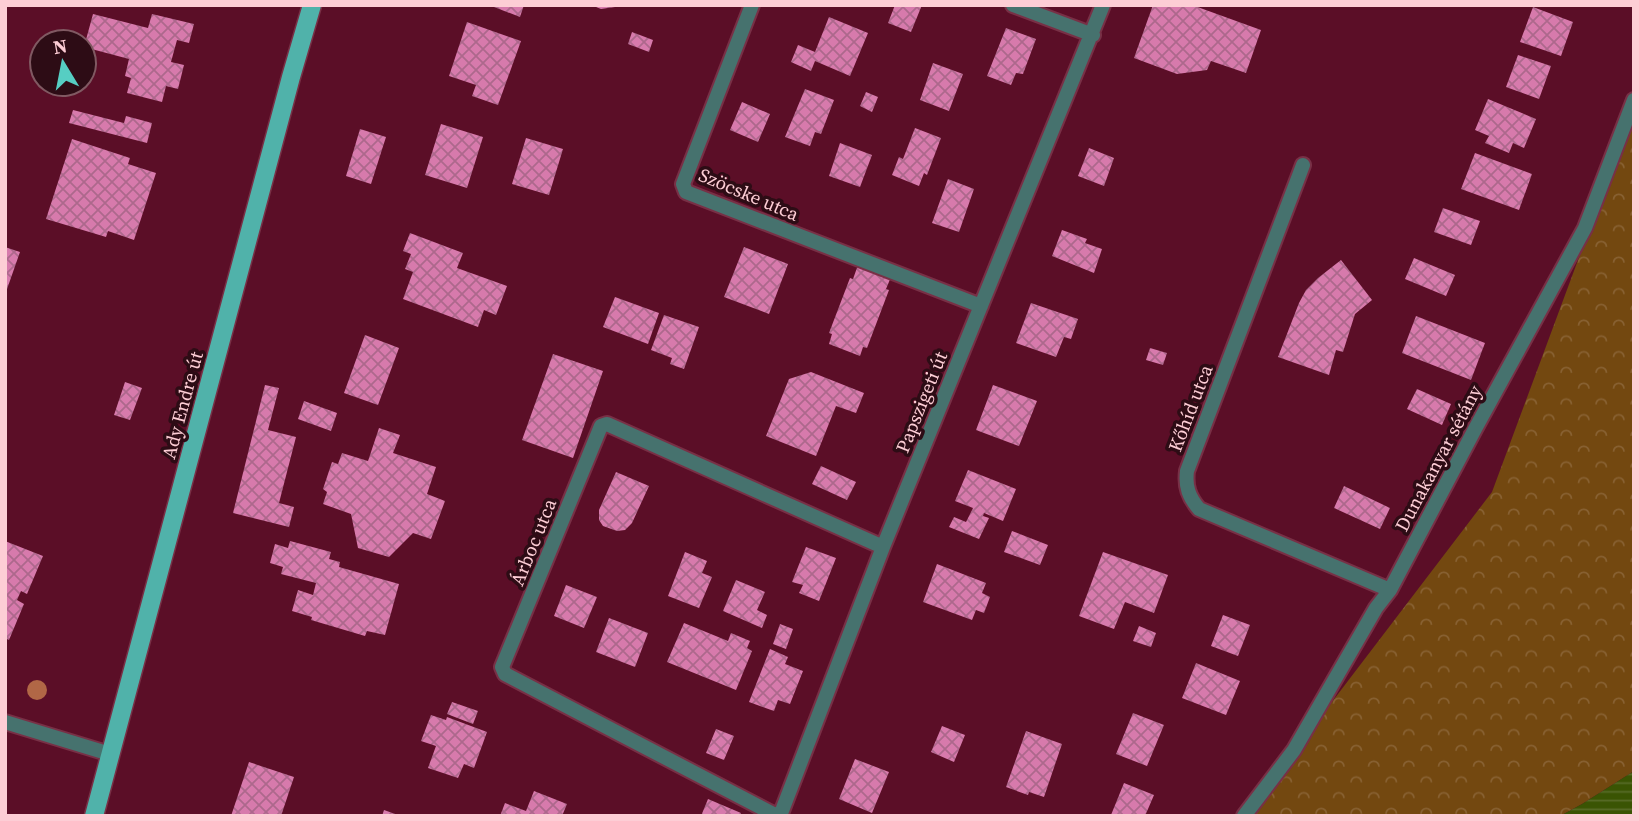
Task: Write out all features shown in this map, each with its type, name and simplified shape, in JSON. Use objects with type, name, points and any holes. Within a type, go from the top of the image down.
[{"type":"main road","name":"Ady Endre út","points":[[94,816],[312,5]]},
{"type":"street","name":"Szöcske utca","points":[[752,5],[683,184],[686,192],[981,306]]},
{"type":"street","points":[[1013,5],[1093,35]]},
{"type":"street","name":"Papszigeti út","points":[[778,816],[883,547],[1103,5]]},
{"type":"street","name":"Dunakanyar sétány","points":[[1244,816],[1294,750],[1376,608],[1390,590],[1585,228],[1634,100]]},
{"type":"street","name":"Kőhíd utca","points":[[1303,165],[1187,471],[1187,490],[1199,509],[1390,590]]},
{"type":"street","name":"Árboc utca","points":[[778,816],[505,674],[502,667],[601,426],[607,424],[883,547]]},
{"type":"street","points":[[5,722],[110,754]]},
{"type":"green space","points":[[1634,109],[1634,771],[1560,816],[1245,816],[1492,492]]},
{"type":"shaded area","points":[[1634,771],[1634,816],[1560,816],[1582,804]]},
{"type":"building","points":[[489,5],[524,5],[520,17]]},
{"type":"building","points":[[591,5],[621,5],[622,6],[601,9]]},
{"type":"building","points":[[895,5],[922,5],[911,32],[888,23]]},
{"type":"building","points":[[1153,5],[1192,5],[1261,30],[1246,73],[1211,61],[1207,70],[1177,74],[1134,58]]},
{"type":"building","points":[[1533,7],[1573,22],[1561,56],[1520,42]]},
{"type":"building","points":[[93,14],[148,28],[152,14],[194,24],[189,43],[177,40],[171,62],[184,65],[178,89],[166,86],[162,102],[127,93],[131,78],[125,76],[129,59],[98,51],[98,28],[89,28]]},
{"type":"building","points":[[829,17],[868,33],[850,76],[815,61],[811,71],[791,62],[798,45],[815,52]]},
{"type":"building","points":[[467,22],[521,41],[498,105],[472,96],[476,85],[449,76]]},
{"type":"building","points":[[1006,28],[1036,39],[1023,74],[1016,73],[1011,85],[987,76]]},
{"type":"building","points":[[632,32],[653,40],[649,52],[628,44]]},
{"type":"building","points":[[1518,55],[1551,66],[1539,99],[1506,87]]},
{"type":"building","points":[[933,63],[963,74],[949,111],[920,100]]},
{"type":"building","points":[[805,89],[834,100],[821,134],[815,132],[810,146],[785,137]]},
{"type":"building","points":[[866,92],[878,97],[872,112],[860,106]]},
{"type":"building","points":[[1488,99],[1536,119],[1524,148],[1513,143],[1509,153],[1485,143],[1489,136],[1475,130]]},
{"type":"building","points":[[742,102],[770,114],[758,142],[730,130]]},
{"type":"building","points":[[73,110],[124,123],[126,116],[152,123],[147,143],[69,123]]},
{"type":"building","points":[[441,124],[483,137],[467,188],[425,175]]},
{"type":"building","points":[[915,128],[941,138],[927,175],[924,173],[919,186],[892,175],[899,157],[903,159]]},
{"type":"building","points":[[360,129],[386,137],[371,184],[346,176]]},
{"type":"building","points":[[526,138],[563,149],[549,195],[512,184]]},
{"type":"building","points":[[72,139],[130,158],[128,164],[156,173],[134,240],[108,231],[106,237],[46,219]]},
{"type":"building","points":[[840,143],[872,155],[860,187],[829,176]]},
{"type":"building","points":[[1089,148],[1114,158],[1104,186],[1078,176]]},
{"type":"building","points":[[1475,153],[1532,174],[1519,210],[1461,189]]},
{"type":"building","points":[[948,179],[974,189],[959,232],[932,223]]},
{"type":"building","points":[[1443,208],[1480,221],[1471,245],[1434,232]]},
{"type":"building","points":[[1062,230],[1087,239],[1085,243],[1102,249],[1094,273],[1052,256]]},
{"type":"building","points":[[410,233],[463,253],[457,268],[507,286],[496,315],[484,310],[478,327],[403,299],[413,272],[405,269],[411,254],[403,251]]},
{"type":"building","points":[[5,247],[20,252],[6,292],[5,291]]},
{"type":"building","points":[[744,247],[788,264],[769,314],[724,297]]},
{"type":"building","points":[[1414,258],[1455,275],[1446,296],[1405,279]]},
{"type":"building","points":[[1341,260],[1372,300],[1355,314],[1343,352],[1336,350],[1329,375],[1278,357],[1306,290]]},
{"type":"building","points":[[858,265],[891,277],[886,289],[889,290],[867,348],[863,347],[860,356],[829,344],[832,334],[829,333],[850,278],[853,279]]},
{"type":"building","points":[[615,297],[659,313],[648,344],[603,327]]},
{"type":"building","points":[[1031,303],[1078,319],[1071,339],[1064,337],[1056,357],[1016,343]]},
{"type":"building","points":[[664,315],[699,327],[684,369],[670,364],[672,358],[651,350]]},
{"type":"building","points":[[1416,316],[1485,343],[1471,380],[1402,353]]},
{"type":"building","points":[[365,335],[399,348],[378,405],[344,393]]},
{"type":"building","points":[[1150,348],[1167,353],[1163,365],[1146,360]]},
{"type":"building","points":[[553,354],[603,371],[573,458],[522,440]]},
{"type":"building","points":[[811,372],[864,393],[856,413],[836,406],[816,456],[766,436],[789,379]]},
{"type":"building","points":[[125,382],[142,388],[130,420],[114,415]]},
{"type":"building","points":[[265,385],[279,388],[268,430],[296,437],[279,503],[294,507],[289,527],[233,513]]},
{"type":"building","points":[[993,385],[1037,401],[1019,446],[976,430]]},
{"type":"building","points":[[1417,389],[1451,404],[1442,425],[1407,409]]},
{"type":"building","points":[[304,401],[337,413],[331,431],[298,419]]},
{"type":"building","points":[[379,428],[400,435],[393,453],[436,467],[427,494],[445,501],[431,539],[413,533],[389,557],[358,548],[351,514],[323,504],[327,492],[323,489],[332,462],[338,464],[342,453],[368,461]]},
{"type":"building","points":[[821,466],[856,482],[847,500],[812,484]]},
{"type":"building","points":[[968,470],[1016,489],[1003,521],[984,513],[983,516],[989,518],[979,539],[949,527],[954,517],[966,522],[973,508],[955,501]]},
{"type":"building","points":[[616,472],[649,486],[632,523],[625,530],[617,531],[603,526],[599,520],[599,510]]},
{"type":"building","points":[[1344,486],[1390,508],[1380,529],[1334,508]]},
{"type":"building","points":[[1012,531],[1048,545],[1040,565],[1004,552]]},
{"type":"building","points":[[5,541],[43,556],[27,594],[21,591],[17,600],[24,604],[9,640],[5,638]]},
{"type":"building","points":[[290,541],[331,552],[329,559],[340,562],[339,567],[399,584],[385,635],[367,631],[365,636],[311,620],[312,617],[292,611],[298,590],[313,595],[316,583],[281,574],[283,567],[270,563],[275,544],[288,548]]},
{"type":"building","points":[[806,547],[836,558],[819,601],[799,593],[803,585],[792,582]]},
{"type":"building","points":[[685,552],[707,561],[702,573],[712,577],[699,608],[668,596]]},
{"type":"building","points":[[1103,552],[1168,575],[1154,613],[1125,602],[1114,629],[1079,616]]},
{"type":"building","points":[[937,564],[986,583],[982,593],[990,597],[984,613],[976,610],[972,620],[923,602]]},
{"type":"building","points":[[736,580],[765,592],[757,610],[767,615],[762,628],[723,611]]},
{"type":"building","points":[[566,585],[597,597],[584,628],[554,616]]},
{"type":"building","points":[[1223,615],[1250,625],[1238,656],[1211,646]]},
{"type":"building","points":[[609,618],[648,633],[635,667],[596,652]]},
{"type":"building","points":[[684,623],[728,641],[731,633],[750,641],[747,648],[752,651],[736,690],[667,662]]},
{"type":"building","points":[[780,624],[793,629],[786,649],[773,644]]},
{"type":"building","points":[[1139,626],[1156,633],[1151,647],[1133,641]]},
{"type":"building","points":[[770,649],[788,657],[785,664],[803,671],[790,704],[778,700],[774,711],[749,702]]},
{"type":"building","points":[[1196,663],[1240,681],[1226,715],[1182,698]]},
{"type":"building","points":[[452,702],[478,711],[473,724],[447,714]]},
{"type":"building","points":[[1133,713],[1164,725],[1147,766],[1116,754]]},
{"type":"building","points":[[431,715],[446,720],[447,717],[487,732],[474,768],[464,764],[458,778],[428,768],[436,746],[421,741]]},
{"type":"building","points":[[942,726],[965,735],[954,762],[931,752]]},
{"type":"building","points":[[716,729],[734,736],[724,760],[706,753]]},
{"type":"building","points":[[1026,731],[1062,744],[1044,797],[1029,792],[1028,795],[1006,787]]},
{"type":"building","points":[[855,759],[889,772],[872,813],[839,799]]},
{"type":"building","points":[[249,762],[294,777],[281,816],[231,816]]},
{"type":"building","points":[[1124,783],[1154,795],[1145,816],[1111,815]]},
{"type":"building","points":[[534,791],[567,804],[562,816],[500,816],[505,803],[526,811]]},
{"type":"building","points":[[708,799],[741,813],[740,816],[701,816]]},
{"type":"building","points":[[384,810],[398,815],[398,816],[382,816]]}]
